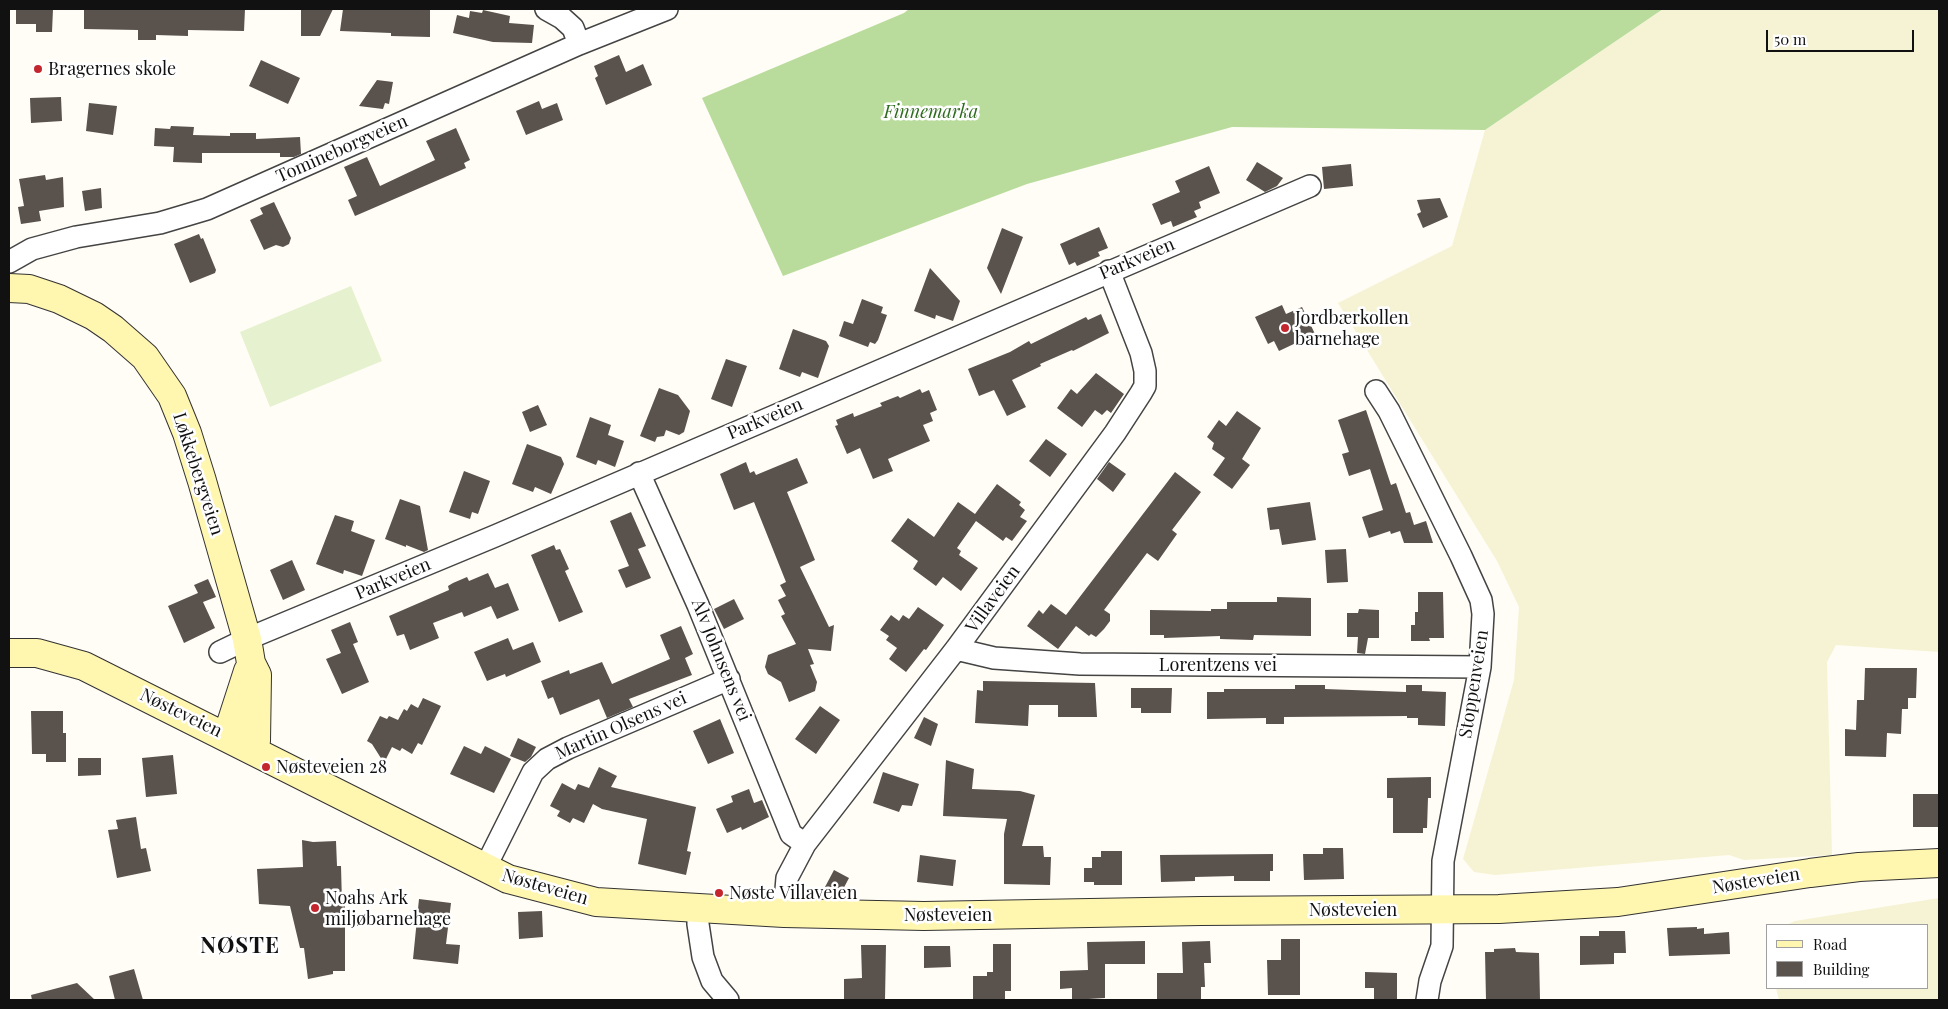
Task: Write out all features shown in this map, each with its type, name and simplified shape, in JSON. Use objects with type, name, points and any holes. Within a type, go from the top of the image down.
[{"type":"main road","name":"Løkkebergveien","points":[[9,288],[36,291],[94,316],[131,343],[158,374],[178,409],[187,433],[257,675],[256,725],[252,750]]},
{"type":"main road","points":[[227,736],[249,651]]},
{"type":"main road","name":"Nøsteveien","points":[[9,653],[37,653],[84,666],[227,736],[485,868],[525,885],[577,899],[603,903],[784,913],[924,916],[1201,911],[1443,910],[1567,906],[1618,902],[1810,872],[1859,867],[1939,864]]},
{"type":"street","points":[[546,9],[562,18],[573,28],[579,44]]},
{"type":"street","name":"Tomineborgveien","points":[[9,262],[32,250],[76,237],[160,223],[207,209],[579,44],[667,9]]},
{"type":"street","name":"Parkveien","points":[[220,652],[249,651],[495,536],[1310,186]]},
{"type":"street","name":"Villaveien","points":[[784,913],[786,878],[805,844],[956,649],[1115,432],[1144,386],[1145,371],[1141,353],[1109,271]]},
{"type":"street","name":"Stoppenveien","points":[[1376,391],[1395,424],[1481,600],[1484,629],[1480,667],[1443,861],[1442,946],[1430,982],[1427,1000]]},
{"type":"street","name":"Alv Johnsens vei","points":[[639,473],[729,679],[791,834],[805,844]]},
{"type":"street","name":"Lorentzens vei","points":[[956,649],[994,658],[1080,664],[1480,667]]},
{"type":"street","name":"Martin Olsens vei","points":[[485,868],[533,772],[547,759],[568,748],[729,679]]},
{"type":"street","points":[[698,909],[698,924],[703,957],[712,981],[728,1000]]},
{"type":"shaded area","points":[[1663,9],[1939,9],[1939,652],[1836,645],[1827,662],[1832,855],[1744,860],[1729,855],[1495,875],[1474,872],[1463,859],[1514,680],[1519,607],[1497,561],[1338,303],[1452,246],[1485,130]]},
{"type":"shaded area","points":[[1939,898],[1939,1000],[1779,1000],[1776,989],[1928,989],[1928,924],[1788,924],[1795,921]]},
{"type":"green space","name":"Finnemarka","points":[[909,9],[1663,9],[1485,130],[1232,127],[1027,184],[783,276],[702,98],[904,13]]},
{"type":"green space","points":[[351,286],[382,361],[270,407],[240,332]]},
{"type":"building","points":[[16,9],[53,9],[52,32],[36,32],[36,24],[16,24]]},
{"type":"building","points":[[84,9],[245,9],[244,31],[188,30],[188,36],[156,35],[156,40],[138,40],[138,30],[84,29]]},
{"type":"building","points":[[301,9],[333,9],[320,36],[301,36]]},
{"type":"building","points":[[343,9],[430,9],[430,37],[391,36],[391,33],[340,31]]},
{"type":"building","points":[[483,10],[510,16],[509,23],[534,25],[532,43],[493,42],[453,33],[457,15],[469,18],[470,11],[482,13]]},
{"type":"building","points":[[619,55],[626,72],[643,64],[652,85],[606,105],[595,78],[598,76],[594,66]]},
{"type":"building","points":[[261,60],[300,78],[288,104],[249,86]]},
{"type":"building","points":[[377,80],[393,82],[389,104],[385,103],[383,109],[359,106]]},
{"type":"building","points":[[61,97],[62,121],[31,123],[30,98]]},
{"type":"building","points":[[539,101],[542,109],[557,103],[563,120],[526,135],[516,111]]},
{"type":"building","points":[[89,103],[117,106],[113,135],[86,131]]},
{"type":"building","points":[[171,126],[194,127],[193,135],[230,136],[230,133],[256,133],[256,139],[300,137],[301,154],[294,157],[280,157],[280,153],[202,153],[202,163],[173,162],[174,147],[154,146],[155,128],[170,129]]},
{"type":"building","points":[[456,128],[470,160],[464,163],[466,168],[355,216],[348,200],[357,196],[344,167],[367,157],[380,186],[435,160],[426,141]]},
{"type":"building","points":[[1257,162],[1283,178],[1277,186],[1265,192],[1246,180]]},
{"type":"building","points":[[1351,164],[1353,186],[1324,189],[1322,167]]},
{"type":"building","points":[[1209,166],[1220,193],[1199,202],[1201,208],[1194,211],[1197,217],[1173,227],[1171,221],[1161,225],[1152,204],[1180,192],[1175,181]]},
{"type":"building","points":[[45,175],[46,180],[63,177],[64,207],[39,211],[41,221],[21,224],[18,207],[24,206],[19,179]]},
{"type":"building","points":[[101,188],[102,208],[85,211],[82,191]]},
{"type":"building","points":[[1440,198],[1448,217],[1423,228],[1417,214],[1421,212],[1417,200]]},
{"type":"building","points":[[274,202],[291,238],[289,244],[283,247],[276,245],[264,250],[250,220],[263,214],[260,208]]},
{"type":"building","points":[[1099,227],[1108,248],[1098,252],[1100,256],[1077,266],[1075,262],[1069,265],[1060,244]]},
{"type":"building","points":[[1002,228],[1023,237],[1001,294],[987,268]]},
{"type":"building","points":[[199,234],[201,239],[203,238],[216,270],[215,273],[190,283],[174,244]]},
{"type":"building","points":[[930,268],[960,301],[953,321],[936,315],[935,319],[914,311]]},
{"type":"building","points":[[862,299],[883,307],[881,313],[887,315],[878,340],[875,344],[870,342],[868,347],[839,336],[844,321],[853,324]]},
{"type":"building","points":[[1282,305],[1286,314],[1302,307],[1315,334],[1279,351],[1274,341],[1268,344],[1255,317]]},
{"type":"building","points":[[1101,314],[1109,333],[1073,351],[1040,364],[1041,366],[1012,380],[1026,407],[1007,416],[994,390],[979,396],[968,369],[1010,352],[1029,341],[1031,344],[1086,317],[1088,320]]},
{"type":"building","points":[[793,329],[826,341],[829,346],[818,378],[802,372],[800,377],[779,369]]},
{"type":"building","points":[[726,359],[747,366],[732,407],[711,399]]},
{"type":"building","points":[[1096,373],[1124,394],[1111,413],[1107,410],[1102,415],[1095,410],[1082,427],[1057,408],[1071,389],[1077,394]]},
{"type":"building","points":[[659,388],[678,395],[690,411],[684,432],[679,435],[666,430],[664,436],[657,437],[655,442],[640,436]]},
{"type":"building","points":[[920,389],[922,393],[929,390],[937,410],[930,413],[933,421],[923,425],[930,441],[888,459],[893,471],[873,479],[860,448],[847,454],[835,426],[838,425],[836,420],[853,413],[854,417],[882,406],[880,403],[898,396],[900,398]]},
{"type":"building","points":[[538,405],[547,425],[530,432],[522,412]]},
{"type":"building","points":[[1366,410],[1391,485],[1396,483],[1406,513],[1410,512],[1414,525],[1426,521],[1433,543],[1404,543],[1400,531],[1391,534],[1390,531],[1369,538],[1362,517],[1383,510],[1370,469],[1349,476],[1342,454],[1349,452],[1338,420]]},
{"type":"building","points":[[1237,411],[1261,428],[1242,459],[1250,465],[1232,489],[1213,475],[1225,458],[1212,449],[1214,443],[1207,437],[1219,420],[1226,426]]},
{"type":"building","points":[[590,417],[611,425],[608,435],[624,441],[615,467],[598,460],[596,465],[576,457]]},
{"type":"building","points":[[1046,439],[1067,454],[1050,477],[1029,461]]},
{"type":"building","points":[[527,444],[561,457],[564,464],[551,494],[535,487],[533,492],[512,484]]},
{"type":"building","points":[[797,458],[808,483],[787,492],[815,560],[800,567],[829,627],[834,625],[831,651],[808,649],[814,664],[810,665],[817,682],[815,691],[789,702],[781,682],[768,674],[765,667],[768,655],[796,644],[781,616],[785,614],[778,600],[786,596],[780,585],[786,582],[754,502],[734,510],[720,474],[746,462],[750,473],[754,471],[756,475]]},
{"type":"building","points":[[1109,462],[1126,474],[1113,492],[1097,479]]},
{"type":"building","points":[[464,471],[490,481],[478,514],[472,512],[470,519],[449,512]]},
{"type":"building","points":[[1175,472],[1201,492],[1172,530],[1177,534],[1158,561],[1147,553],[1104,610],[1110,614],[1110,621],[1104,629],[1096,637],[1091,634],[1089,636],[1076,626],[1058,649],[1027,626],[1039,610],[1043,614],[1051,604],[1066,615]]},
{"type":"building","points":[[997,484],[1021,502],[1019,505],[1025,510],[1020,517],[1027,521],[1012,541],[1006,537],[1003,541],[976,521],[957,548],[961,551],[959,555],[978,568],[961,591],[943,577],[936,586],[913,569],[918,561],[891,541],[908,518],[934,537],[958,502],[975,514]]},
{"type":"building","points":[[400,499],[420,506],[428,550],[424,552],[385,539]]},
{"type":"building","points":[[1310,502],[1316,540],[1282,545],[1279,529],[1270,530],[1267,508]]},
{"type":"building","points":[[631,512],[646,546],[638,549],[651,578],[626,588],[618,570],[629,566],[610,521]]},
{"type":"building","points":[[335,515],[354,521],[351,531],[375,540],[362,576],[344,570],[343,574],[316,564]]},
{"type":"building","points":[[554,545],[556,550],[560,549],[569,569],[565,571],[583,612],[559,622],[531,555]]},
{"type":"building","points":[[1346,549],[1348,582],[1327,583],[1325,550]]},
{"type":"building","points":[[292,560],[305,590],[283,600],[270,570]]},
{"type":"building","points":[[488,573],[495,588],[508,583],[519,610],[497,619],[491,606],[464,617],[462,612],[433,623],[439,638],[410,650],[404,634],[397,636],[389,616],[449,590],[448,586],[453,583],[467,577],[469,581]]},
{"type":"building","points":[[208,579],[216,597],[203,602],[215,628],[184,643],[168,606],[198,593],[194,585]]},
{"type":"building","points":[[1418,592],[1443,592],[1444,638],[1429,638],[1430,641],[1411,641],[1411,625],[1415,625],[1415,612],[1418,612]]},
{"type":"building","points":[[1277,597],[1311,598],[1311,636],[1254,635],[1253,640],[1220,639],[1220,636],[1164,638],[1164,635],[1150,635],[1150,610],[1211,611],[1211,609],[1227,609],[1227,602],[1277,602]]},
{"type":"building","points":[[734,599],[744,619],[724,629],[714,609]]},
{"type":"building","points":[[918,607],[944,625],[926,650],[924,649],[906,672],[889,659],[897,648],[886,640],[889,636],[880,630],[891,615],[899,621],[903,615],[909,619]]},
{"type":"building","points":[[1359,609],[1379,610],[1379,638],[1368,638],[1365,654],[1357,653],[1358,637],[1347,637],[1347,613],[1358,613]]},
{"type":"building","points":[[350,622],[358,642],[353,644],[369,682],[342,694],[326,659],[341,653],[331,630]]},
{"type":"building","points":[[681,626],[693,654],[685,658],[692,675],[629,699],[633,707],[607,718],[599,699],[560,715],[553,697],[548,699],[541,681],[569,670],[570,674],[602,662],[612,684],[670,659],[660,635]]},
{"type":"building","points":[[508,638],[513,650],[533,642],[541,662],[506,677],[505,674],[487,681],[474,652]]},
{"type":"building","points":[[1865,668],[1917,668],[1916,698],[1908,698],[1908,709],[1902,709],[1901,734],[1887,733],[1886,757],[1845,756],[1845,729],[1856,730],[1857,700],[1864,700]]},
{"type":"building","points":[[983,681],[1095,683],[1097,717],[1058,717],[1058,705],[1029,705],[1028,726],[975,723],[977,690],[983,691]]},
{"type":"building","points":[[1295,685],[1325,685],[1325,689],[1406,692],[1406,685],[1422,685],[1422,691],[1446,692],[1445,726],[1418,725],[1418,718],[1407,718],[1407,716],[1284,717],[1284,724],[1266,724],[1266,718],[1207,719],[1207,692],[1224,692],[1224,689],[1295,689]]},
{"type":"building","points":[[1131,688],[1172,688],[1171,713],[1141,713],[1141,708],[1131,708]]},
{"type":"building","points":[[423,698],[441,706],[422,745],[418,743],[412,754],[402,748],[400,751],[392,747],[384,763],[372,744],[367,741],[380,716],[387,719],[389,716],[398,720],[404,709],[407,711],[411,704],[418,708]]},
{"type":"building","points":[[820,706],[840,720],[816,754],[795,739]]},
{"type":"building","points":[[31,711],[63,711],[63,733],[66,733],[66,762],[46,762],[46,754],[32,754]]},
{"type":"building","points":[[924,717],[938,724],[931,746],[914,738]]},
{"type":"building","points":[[720,719],[734,753],[708,764],[693,731]]},
{"type":"building","points":[[518,738],[536,747],[531,757],[525,762],[510,756]]},
{"type":"building","points":[[464,746],[481,754],[485,746],[511,759],[494,793],[450,774]]},
{"type":"building","points":[[173,755],[177,794],[146,797],[142,758]]},
{"type":"building","points":[[78,758],[101,758],[101,775],[78,776]]},
{"type":"building","points":[[946,760],[974,769],[972,789],[1020,791],[1035,795],[1022,846],[1043,846],[1044,857],[1051,857],[1050,885],[1004,884],[1004,834],[1007,819],[943,816]]},
{"type":"building","points":[[599,767],[617,776],[611,787],[696,807],[687,851],[691,852],[686,875],[638,864],[647,819],[602,809],[593,804],[584,823],[573,818],[570,823],[557,816],[560,811],[550,806],[562,783],[575,790],[578,784],[589,788]]},
{"type":"building","points":[[883,772],[919,784],[912,806],[902,805],[899,812],[873,803]]},
{"type":"building","points":[[1431,777],[1431,798],[1428,798],[1427,828],[1423,828],[1423,833],[1393,833],[1393,798],[1387,798],[1387,778]]},
{"type":"building","points":[[749,789],[754,803],[762,800],[769,817],[742,830],[741,827],[727,833],[716,809],[733,802],[731,796]]},
{"type":"building","points":[[1913,794],[1939,794],[1939,827],[1913,827]]},
{"type":"building","points":[[136,817],[141,849],[146,848],[151,871],[117,878],[108,830],[118,829],[116,820]]},
{"type":"building","points":[[302,840],[313,842],[336,841],[337,866],[341,866],[342,904],[345,904],[345,971],[333,971],[333,974],[308,979],[304,948],[300,948],[290,906],[259,904],[257,869],[303,867]]},
{"type":"building","points":[[1323,848],[1343,848],[1344,879],[1304,880],[1303,854],[1323,854]]},
{"type":"building","points":[[1101,851],[1122,851],[1122,885],[1094,885],[1094,882],[1084,882],[1084,868],[1092,868],[1092,857],[1101,857]]},
{"type":"building","points":[[1273,854],[1273,871],[1270,871],[1270,881],[1234,881],[1234,876],[1195,877],[1195,881],[1161,882],[1160,855]]},
{"type":"building","points":[[920,855],[956,860],[953,886],[917,882]]},
{"type":"building","points":[[834,870],[849,878],[840,895],[825,887]]},
{"type":"building","points":[[419,899],[451,903],[446,944],[460,945],[458,964],[413,959]]},
{"type":"building","points":[[542,911],[543,937],[519,939],[518,912]]},
{"type":"building","points":[[1697,927],[1697,929],[1704,928],[1704,934],[1729,932],[1730,954],[1669,956],[1667,928]]},
{"type":"building","points":[[1599,931],[1625,931],[1626,953],[1614,953],[1614,964],[1580,965],[1580,936],[1599,936]]},
{"type":"building","points":[[1281,939],[1300,939],[1300,995],[1268,995],[1267,960],[1281,960]]},
{"type":"building","points":[[1145,941],[1145,964],[1105,964],[1105,998],[1072,1000],[1072,988],[1060,989],[1060,971],[1088,970],[1087,942]]},
{"type":"building","points":[[1210,941],[1211,963],[1204,963],[1205,987],[1201,987],[1201,1000],[1157,1000],[1157,973],[1183,973],[1182,942]]},
{"type":"building","points":[[993,944],[1011,944],[1011,991],[1005,991],[1005,1000],[973,1000],[973,976],[987,976],[987,972],[993,972]]},
{"type":"building","points":[[861,945],[886,945],[885,1000],[844,1000],[844,979],[862,978]]},
{"type":"building","points":[[924,946],[950,946],[951,967],[924,968]]},
{"type":"building","points":[[1515,948],[1516,952],[1539,953],[1540,1000],[1486,1000],[1485,952],[1494,952],[1494,949]]},
{"type":"building","points":[[134,969],[143,1000],[115,1000],[109,976]]},
{"type":"building","points":[[1365,972],[1397,973],[1397,1000],[1374,1000],[1374,988],[1365,988]]},
{"type":"building","points":[[77,983],[95,1000],[32,1000],[31,995]]},
{"type":"place","name":"Bragernes skole","points":[[38,69]]},
{"type":"place","name":"Jordbærkollen barnehage","points":[[1285,328]]},
{"type":"place","name":"Nøsteveien 28","points":[[266,767]]},
{"type":"place","name":"Nøste Villaveien","points":[[719,893]]},
{"type":"place","name":"Noahs Ark miljøbarnehage","points":[[315,908]]},
{"type":"district","name":"NØSTE","points":[[240,946]]}]
